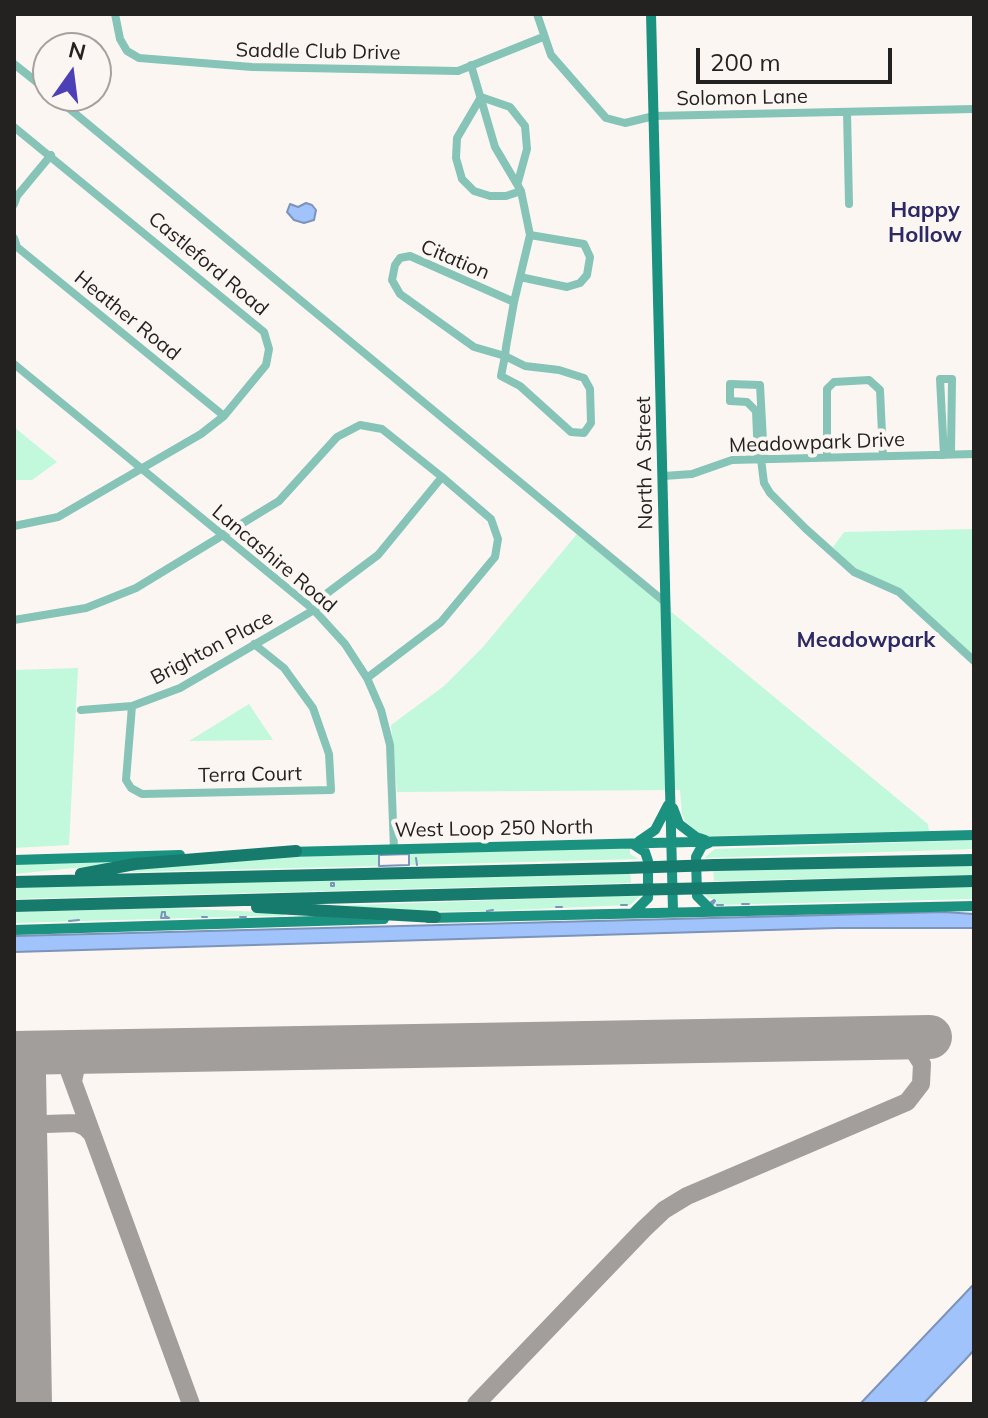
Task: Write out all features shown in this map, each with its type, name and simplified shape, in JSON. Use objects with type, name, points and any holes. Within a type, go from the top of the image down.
[{"type":"highway","points":[[41,881],[135,864],[296,851]]},
{"type":"highway","points":[[14,882],[974,860]]},
{"type":"highway","points":[[14,906],[974,881]]},
{"type":"highway","points":[[166,903],[435,917]]},
{"type":"main road","name":"North A Street","points":[[651,14],[673,911]]},
{"type":"main road","points":[[670,800],[679,824],[696,837],[711,842]]},
{"type":"main road","points":[[634,912],[648,898],[648,861],[645,852],[633,844],[655,830],[670,800]]},
{"type":"main road","name":"West Loop 250 North","points":[[14,860],[974,835]]},
{"type":"main road","points":[[711,842],[702,846],[696,857],[697,896],[711,910]]},
{"type":"main road","points":[[14,930],[711,910],[974,906]]},
{"type":"street","name":"Saddle Club Drive","points":[[115,14],[120,39],[127,51],[139,58],[252,67],[458,71],[543,37]]},
{"type":"street","points":[[537,14],[551,55],[606,118],[625,123],[654,116]]},
{"type":"street","points":[[14,64],[32,78]]},
{"type":"street","points":[[471,65],[495,147],[519,187],[530,235],[584,244],[590,257],[587,275],[580,283],[567,287],[520,277]]},
{"type":"street","points":[[481,97],[510,107],[525,126],[527,149],[519,187],[506,196],[490,196],[474,191],[462,179],[456,158],[457,138],[481,97]]},
{"type":"street","name":"Solomon Lane","points":[[654,116],[974,109]]},
{"type":"street","points":[[73,112],[667,604]]},
{"type":"street","points":[[847,112],[849,204]]},
{"type":"street","name":"Castleford Road","points":[[14,127],[264,332],[269,349],[266,365],[224,416],[201,434],[58,517],[14,526]]},
{"type":"street","points":[[14,204],[17,196],[53,157]]},
{"type":"street","name":"Citation","points":[[505,356],[474,347],[400,294],[392,280],[395,265],[400,258],[410,256],[514,302],[530,235]]},
{"type":"street","name":"Heather Road","points":[[14,238],[17,247],[224,416]]},
{"type":"street","points":[[505,356],[525,366],[559,370],[584,378],[590,389],[591,423],[584,433],[571,432],[520,386],[501,376],[514,302]]},
{"type":"street","name":"Lancashire Road","points":[[14,364],[314,610],[345,644],[367,678],[381,710],[390,745],[394,849]]},
{"type":"street","points":[[827,457],[827,389],[834,382],[869,380],[880,390],[883,456]]},
{"type":"street","points":[[759,410],[747,402],[730,401],[729,385],[760,385],[761,459],[764,483],[770,493],[854,572],[897,590],[974,661]]},
{"type":"street","points":[[947,422],[947,454]]},
{"type":"street","points":[[14,620],[29,620],[86,608],[136,588],[279,501],[337,437],[358,426],[382,429],[491,519],[498,539],[495,557],[441,622],[367,678]]},
{"type":"street","name":"Meadowpark Drive","points":[[664,476],[692,474],[732,460],[974,454]]},
{"type":"street","name":"Brighton Place","points":[[81,710],[132,706],[180,688],[314,610],[326,594],[378,555],[442,477]]},
{"type":"street","name":"Terra Court","points":[[132,706],[126,780],[131,788],[142,794],[331,790],[329,754],[313,708],[284,668],[254,644]]},
{"type":"green space","points":[[14,427],[57,462],[32,480],[14,480]]},
{"type":"green space","points":[[974,529],[974,660],[902,590],[854,572],[833,547],[844,532]]},
{"type":"green space","points":[[577,534],[928,824],[929,831],[707,836],[685,821],[680,790],[397,792],[391,725],[444,686],[483,647]]},
{"type":"green space","points":[[78,668],[69,845],[14,848],[14,670]]},
{"type":"green space","points":[[249,704],[273,740],[189,741]]},
{"type":"green space","points":[[974,840],[974,849],[704,858],[715,849]]},
{"type":"green space","points":[[630,848],[630,854],[639,859],[409,865],[409,854]]},
{"type":"green space","points":[[379,855],[379,866],[133,872],[133,868],[258,857]]},
{"type":"green space","points":[[124,860],[124,863],[14,874],[14,864]]},
{"type":"green space","points":[[974,863],[974,875],[714,881],[713,869]]},
{"type":"green space","points":[[630,871],[631,883],[14,899],[14,887]]},
{"type":"green space","points":[[974,886],[974,899],[713,905],[713,899],[704,893]]},
{"type":"green space","points":[[641,895],[630,905],[487,911],[405,912],[328,906]]},
{"type":"green space","points":[[171,908],[285,913],[284,916],[14,923],[14,912]]},
{"type":"water","points":[[306,203],[312,205],[316,210],[314,220],[304,223],[294,220],[287,212],[290,204],[298,207]]},
{"type":"water","points":[[944,912],[974,914],[974,928],[837,928],[14,952],[14,936]]},
{"type":"water","points":[[974,1284],[974,1350],[965,1360],[923,1404],[860,1404]]},
{"type":"waterway","points":[[409,854],[409,865],[379,866],[379,855],[409,854]]},
{"type":"waterway","points":[[416,858],[417,865]]},
{"type":"waterway","points":[[331,883],[334,883],[334,886],[331,886],[331,883]]},
{"type":"waterway","points":[[714,900],[715,901],[713,904],[711,902],[714,900]]},
{"type":"waterway","points":[[742,904],[749,904]]},
{"type":"waterway","points":[[621,905],[627,905]]},
{"type":"waterway","points":[[717,905],[723,905]]},
{"type":"waterway","points":[[556,907],[562,907]]},
{"type":"waterway","points":[[487,911],[493,910]]},
{"type":"waterway","points":[[162,912],[165,912],[169,918],[161,918],[162,912]]},
{"type":"waterway","points":[[202,917],[207,917]]},
{"type":"waterway","points":[[240,917],[246,917]]},
{"type":"waterway","points":[[69,921],[79,920]]},
{"type":"taxiway","points":[[476,1404],[664,1210],[687,1196],[907,1102],[921,1084],[922,1064],[910,1045],[895,1037]]},
{"type":"taxiway","points":[[73,1081],[77,1063],[90,1052]]},
{"type":"taxiway","points":[[46,1053],[59,1057],[68,1068],[191,1404]]},
{"type":"taxiway","points":[[24,1074],[30,1060],[46,1053]]},
{"type":"taxiway","points":[[14,1125],[76,1123],[92,1134]]},
{"type":"runway","points":[[14,1053],[930,1037]]},
{"type":"runway","points":[[24,1074],[30,1404]]},
{"type":"district","name":"Happy Hollow","points":[[925,222]]},
{"type":"district","name":"Meadowpark","points":[[866,640]]}]
